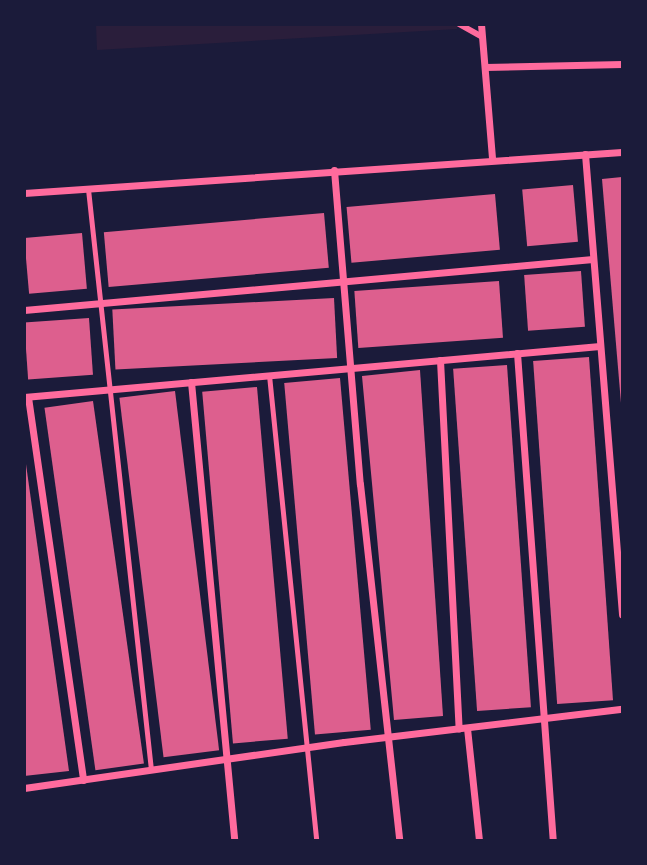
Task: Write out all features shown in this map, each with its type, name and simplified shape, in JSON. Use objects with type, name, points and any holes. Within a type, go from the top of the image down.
[{"type":"street","points":[[459,24],[482,37]]},
{"type":"street","points":[[481,24],[492,159]]},
{"type":"street","points":[[485,67],[622,64]]},
{"type":"street","points":[[24,193],[622,152]]},
{"type":"street","points":[[585,155],[622,615]]},
{"type":"street","points":[[334,170],[349,368],[399,841]]},
{"type":"street","points":[[24,310],[593,259]]},
{"type":"street","points":[[83,780],[26,397],[600,346]]},
{"type":"street","points":[[517,353],[541,719],[553,841]]},
{"type":"street","points":[[440,360],[463,728],[479,841]]},
{"type":"street","points":[[191,382],[234,841]]},
{"type":"street","points":[[24,788],[387,737],[622,709]]},
{"type":"lane","points":[[88,189],[106,390],[151,770]]},
{"type":"lane","points":[[269,375],[316,841]]},
{"type":"shaded area","points":[[457,24],[457,29],[97,50],[96,25]]},
{"type":"building","points":[[622,177],[622,403],[621,403],[602,179]]},
{"type":"building","points":[[573,185],[578,242],[527,246],[522,189]]},
{"type":"building","points":[[495,194],[500,250],[351,263],[347,207]]},
{"type":"building","points":[[324,213],[329,268],[109,287],[104,232]]},
{"type":"building","points":[[82,233],[87,289],[29,294],[24,238]]},
{"type":"building","points":[[581,271],[585,327],[528,331],[524,275]]},
{"type":"building","points":[[499,281],[503,338],[358,348],[354,291]]},
{"type":"building","points":[[334,298],[337,358],[115,370],[112,310]]},
{"type":"building","points":[[89,318],[93,375],[28,379],[24,323]]},
{"type":"building","points":[[589,357],[613,700],[557,704],[533,361]]},
{"type":"building","points":[[507,365],[531,707],[477,711],[453,369]]},
{"type":"building","points":[[420,370],[443,716],[394,720],[362,376]]},
{"type":"building","points":[[340,378],[371,730],[315,735],[284,383]]},
{"type":"building","points":[[257,387],[288,739],[233,743],[202,392]]},
{"type":"building","points":[[175,391],[219,750],[164,757],[119,398]]},
{"type":"building","points":[[93,401],[144,763],[95,770],[44,408]]},
{"type":"building","points":[[24,450],[69,771],[24,776]]}]
